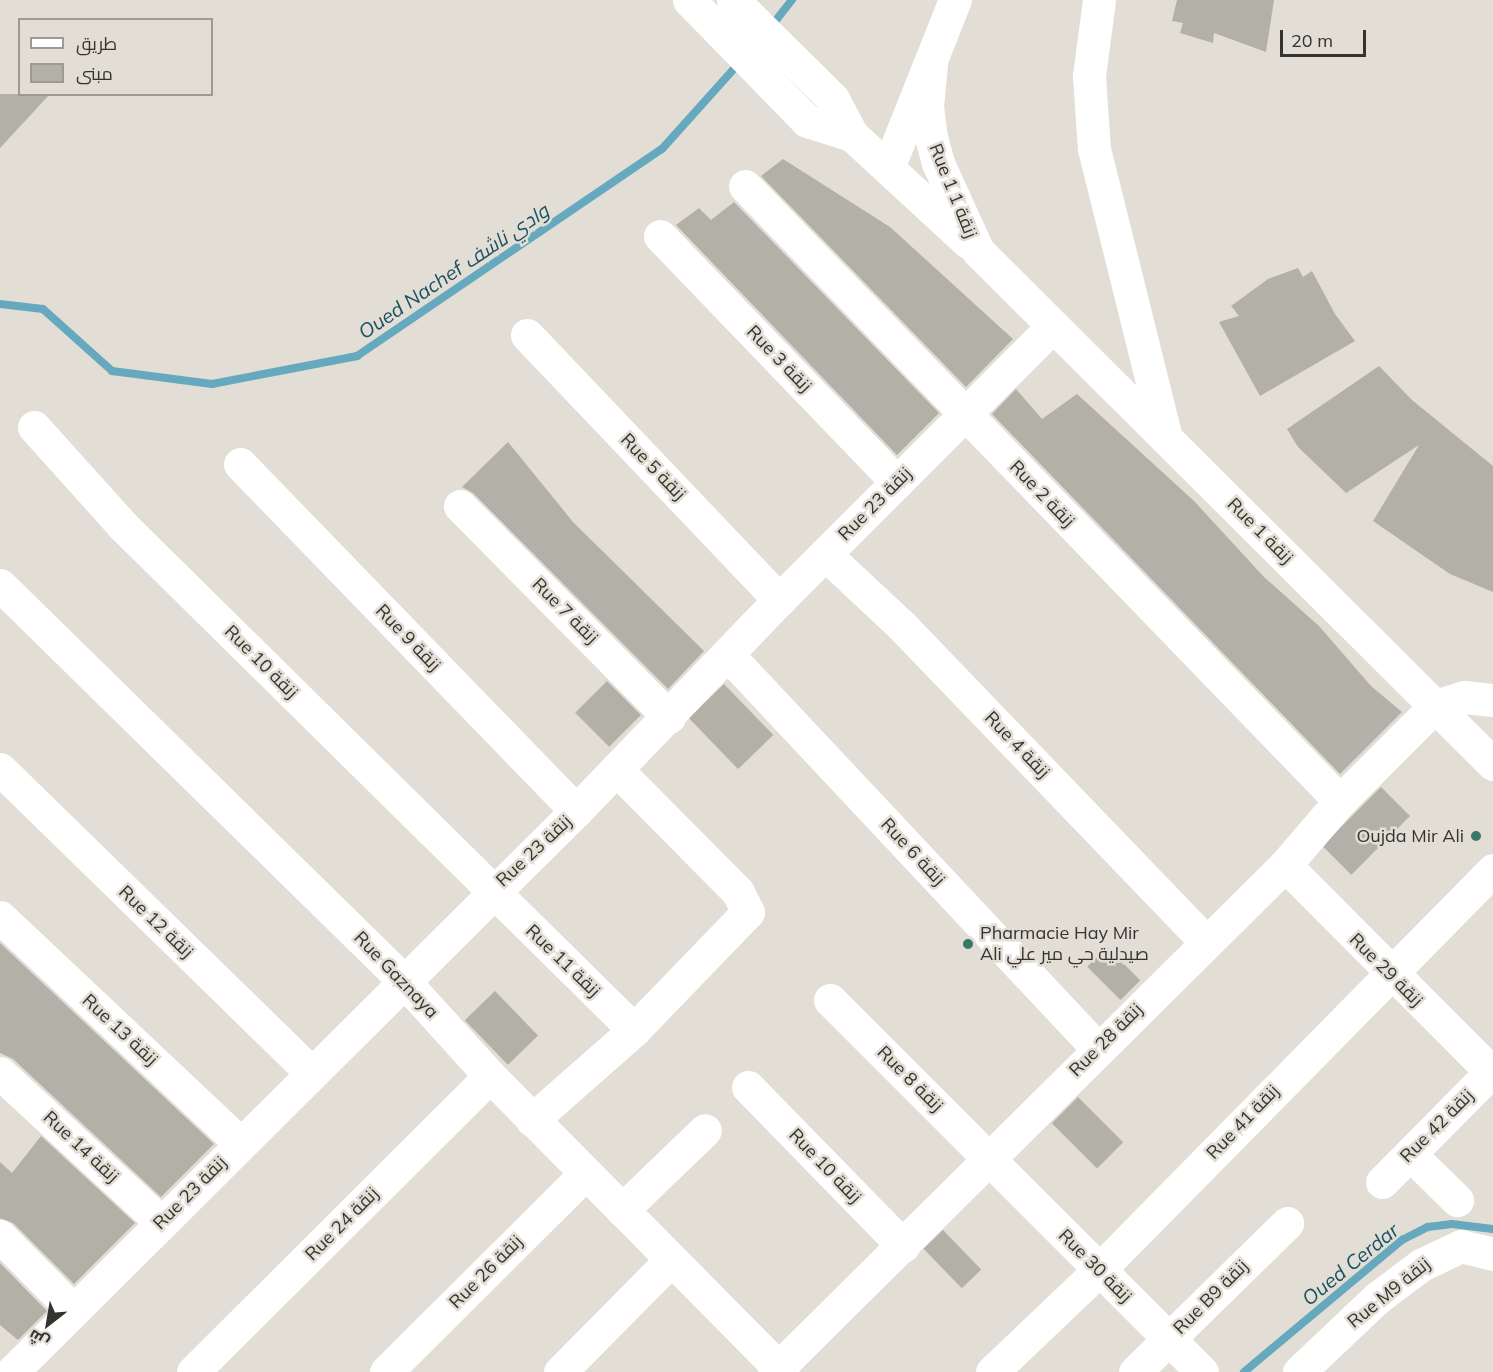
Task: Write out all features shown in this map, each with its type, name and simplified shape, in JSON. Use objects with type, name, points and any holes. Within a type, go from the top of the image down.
[{"type":"street","points":[[733,0],[833,99],[852,135],[978,251]]},
{"type":"street","name":"Rue 1 زنقة 1","points":[[888,168],[955,0]]},
{"type":"street","points":[[1099,0],[1089,76],[1094,149],[1166,438]]},
{"type":"street","points":[[690,2],[807,121],[852,135]]},
{"type":"street","name":"Rue 1 زنقة 1","points":[[931,64],[927,106],[938,163],[978,251],[1026,299]]},
{"type":"street","name":"Rue 2 زنقة","points":[[745,186],[1340,801]]},
{"type":"street","name":"Rue 3 زنقة","points":[[660,236],[897,482]]},
{"type":"street","name":"Rue زنقة 1","points":[[1026,299],[1493,764]]},
{"type":"street","name":"Rue 23 زنقة","points":[[12,1372],[312,1074],[492,891],[576,811],[729,656],[779,600],[1053,326]]},
{"type":"street","name":"Rue 5 زنقة","points":[[528,335],[779,600]]},
{"type":"street","name":"Rue 10 زنقة","points":[[34,428],[123,526],[492,891]]},
{"type":"street","name":"Rue 9 زنقة","points":[[240,464],[576,811]]},
{"type":"street","name":"Rue 7 زنقة","points":[[460,506],[669,717]]},
{"type":"street","name":"Rue 4 زنقة","points":[[825,554],[901,625],[1205,941]]},
{"type":"street","name":"Rue Gaznaya","points":[[0,585],[403,980],[490,1076],[779,1370]]},
{"type":"street","name":"Rue 6 زنقة","points":[[729,656],[1097,1048]]},
{"type":"street","points":[[1435,706],[1464,697],[1493,700]]},
{"type":"street","name":"Rue 28 زنقة","points":[[779,1370],[990,1159],[1097,1048],[1285,866],[1340,801],[1435,706]]},
{"type":"street","name":"Rue 12 زنقة","points":[[0,769],[312,1074]]},
{"type":"street","points":[[532,1119],[634,1030],[748,912],[747,903],[616,769]]},
{"type":"street","name":"Rue 29 زنقة","points":[[1285,866],[1490,1076]]},
{"type":"street","name":"Rue 41 زنقة","points":[[992,1372],[1098,1271],[1388,973],[1493,870]]},
{"type":"street","name":"Rue 11 زنقة","points":[[492,891],[634,1030]]},
{"type":"street","name":"Rue 13 زنقة","points":[[0,917],[240,1143]]},
{"type":"street","name":"Rue 8 زنقة","points":[[830,1000],[990,1159]]},
{"type":"street","name":"Rue 14 زنقة","points":[[0,1073],[161,1222]]},
{"type":"street","name":"Rue 24 زنقة","points":[[193,1372],[490,1076]]},
{"type":"street","name":"Rue 42 زنقة","points":[[1382,1182],[1490,1076]]},
{"type":"street","name":"Rue 10 زنقة","points":[[748,1087],[903,1246]]},
{"type":"street","points":[[622,1210],[705,1130]]},
{"type":"street","points":[[1410,1154],[1457,1200]]},
{"type":"street","name":"Rue 30 زنقة","points":[[990,1159],[1098,1271],[1202,1372]]},
{"type":"street","name":"Rue 26 زنقة","points":[[386,1372],[586,1173]]},
{"type":"street","name":"Rue B9 زنقة","points":[[1135,1372],[1287,1223]]},
{"type":"street","points":[[0,1236],[73,1310]]},
{"type":"street","name":"Rue M9 زنقة","points":[[1299,1372],[1377,1298],[1421,1265],[1461,1246],[1493,1254]]},
{"type":"street","points":[[560,1372],[671,1260]]},
{"type":"building","points":[[1177,0],[1274,0],[1266,52],[1214,33],[1213,43],[1180,33],[1183,23],[1172,21]]},
{"type":"building","points":[[0,94],[48,96],[0,148]]},
{"type":"building","points":[[783,159],[890,227],[1013,339],[966,387],[761,176]]},
{"type":"building","points":[[734,202],[939,413],[897,455],[676,225],[699,208],[711,220]]},
{"type":"building","points":[[1298,268],[1303,277],[1312,271],[1335,314],[1355,341],[1260,396],[1219,322],[1239,316],[1231,306],[1268,279]]},
{"type":"building","points":[[1379,366],[1412,400],[1493,466],[1493,592],[1450,574],[1373,521],[1419,445],[1346,493],[1298,447],[1287,429]]},
{"type":"building","points":[[1016,389],[1042,419],[1077,394],[1194,501],[1264,577],[1319,626],[1371,686],[1402,712],[1340,774],[992,414]]},
{"type":"building","points":[[508,442],[573,522],[704,651],[668,689],[473,493],[462,487]]},
{"type":"building","points":[[607,681],[641,715],[609,747],[575,713]]},
{"type":"building","points":[[724,684],[773,735],[738,769],[689,718]]},
{"type":"building","points":[[1381,787],[1410,816],[1351,875],[1322,846]]},
{"type":"building","points":[[0,943],[214,1144],[161,1197],[13,1059],[0,1053]]},
{"type":"building","points":[[1107,947],[1140,980],[1120,1000],[1087,967]]},
{"type":"building","points":[[495,991],[538,1036],[508,1065],[465,1020]]},
{"type":"building","points":[[1078,1097],[1123,1142],[1097,1168],[1052,1123]]},
{"type":"building","points":[[41,1136],[135,1223],[74,1284],[13,1223],[0,1218],[0,1162],[12,1173]]},
{"type":"building","points":[[943,1230],[981,1270],[962,1288],[924,1249]]},
{"type":"building","points":[[0,1263],[47,1311],[18,1340],[0,1325]]},
{"type":"waterway","name":"Oued Nachef وادي ناشف","points":[[770,28],[792,0]]},
{"type":"waterway","name":"Oued Nachef وادي ناشف","points":[[0,304],[43,309],[112,371],[212,384],[357,356],[662,149],[740,62]]},
{"type":"waterway","name":"Oued Cerdar","points":[[1244,1372],[1402,1240],[1428,1227],[1452,1224],[1493,1229]]},
{"type":"place","name":"Oujda Mir Ali","points":[[1476,836]]},
{"type":"place","name":"Pharmacie Hay Mir Ali صيدلية حي مير علي","points":[[968,944]]}]
